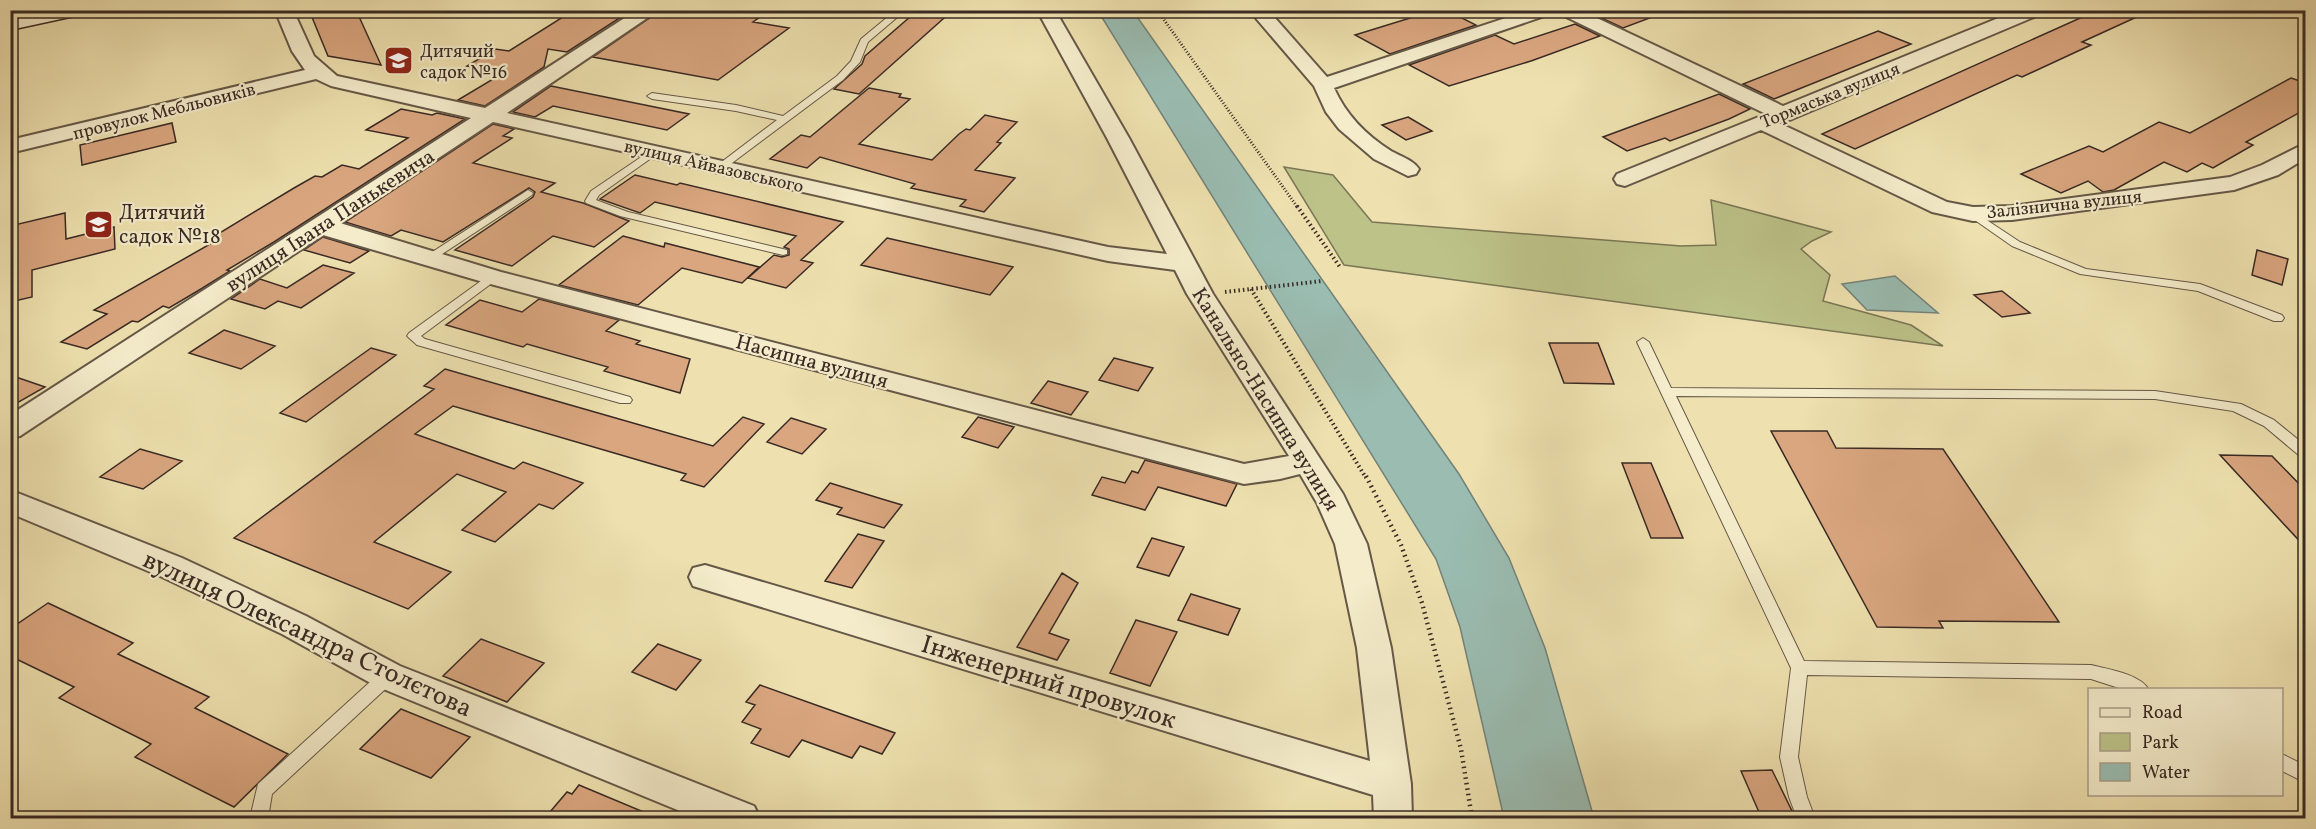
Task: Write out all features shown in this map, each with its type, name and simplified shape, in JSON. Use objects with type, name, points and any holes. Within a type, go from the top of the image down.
[{"type":"main road","points":[[10,24],[77,10]]},
{"type":"street","points":[[284,10],[297,45],[317,73]]},
{"type":"street","name":"вулиця Івана Панькевича","points":[[10,429],[650,10]]},
{"type":"street","name":"Канально-Насипна вулиця","points":[[1046,10],[1118,138],[1200,294],[1332,501],[1351,544],[1374,648],[1392,784],[1393,819]]},
{"type":"street","points":[[1258,10],[1323,86],[1327,98],[1341,120],[1383,157],[1408,169]]},
{"type":"street","points":[[1323,86],[1549,10]]},
{"type":"street","points":[[1564,10],[1785,115]]},
{"type":"street","name":"Тормаська вулиця","points":[[1625,179],[1785,115],[2035,10]]},
{"type":"street","name":"вулиця Айвазовського","points":[[317,73],[331,80],[1108,254],[1184,264]]},
{"type":"street","name":"провулок Мебльовиків","points":[[10,147],[317,73]]},
{"type":"street","name":"Залізнична вулиця","points":[[1762,123],[1940,207],[1973,214],[2012,213],[2235,183],[2270,170],[2306,150]]},
{"type":"street","name":"Насипна вулиця","points":[[319,227],[334,229],[492,277],[1244,474],[1280,469],[1307,461]]},
{"type":"street","name":"вулиця Олександра Столєтова","points":[[10,501],[171,567],[294,625],[388,676],[740,819]]},
{"type":"street","name":"Інженерний провулок","points":[[705,578],[1392,784]]},
{"type":"lane","points":[[720,167],[840,78],[855,62],[864,41],[897,14],[876,10]]},
{"type":"lane","points":[[652,96],[736,108],[785,119]]},
{"type":"lane","points":[[653,152],[595,193],[590,201],[624,214],[783,252]]},
{"type":"lane","points":[[429,258],[528,193]]},
{"type":"lane","points":[[1973,214],[2016,244],[2084,272],[2200,288],[2278,318]]},
{"type":"lane","points":[[492,277],[413,336],[421,342],[625,400]]},
{"type":"lane","points":[[1642,342],[1799,668],[1789,757],[1798,797],[1806,819]]},
{"type":"lane","points":[[1668,392],[2155,395],[2236,407],[2269,423],[2306,454]]},
{"type":"lane","points":[[1799,668],[2091,672],[2123,680],[2137,688]]},
{"type":"lane","points":[[259,819],[264,790],[388,676]]},
{"type":"lane","points":[[2283,763],[2306,775]]},
{"type":"path","points":[[1156,10],[1340,267]]},
{"type":"path","points":[[1251,289],[1322,281]]},
{"type":"green space","points":[[1284,167],[1333,175],[1372,222],[1681,246],[1716,245],[1711,200],[1831,232],[1801,249],[1830,275],[1823,301],[1911,325],[1943,346],[1344,265]]},
{"type":"water","points":[[1098,11],[1133,11],[1459,474],[1509,558],[1545,648],[1594,818],[1504,818],[1460,627],[1436,559]]},
{"type":"water","points":[[1895,276],[1938,313],[1867,310],[1842,284]]},
{"type":"building","points":[[309,10],[356,10],[381,65],[328,56]]},
{"type":"building","points":[[574,10],[632,10],[567,52],[548,49],[544,67],[485,106],[458,100],[505,72],[467,66],[495,49],[509,51]]},
{"type":"building","points":[[661,10],[770,10],[753,22],[789,28],[718,80],[593,57]]},
{"type":"building","points":[[918,10],[953,10],[859,94],[834,89],[862,64],[865,56]]},
{"type":"building","points":[[1436,10],[1446,10],[1476,25],[1390,54],[1355,35]]},
{"type":"building","points":[[1613,10],[1663,10],[1663,13],[1623,28],[1597,16]]},
{"type":"building","points":[[2098,10],[2152,10],[2082,42],[2091,45],[2022,77],[2017,75],[1855,149],[1822,134]]},
{"type":"building","points":[[1575,24],[1600,36],[1531,61],[1449,86],[1409,65],[1495,35],[1514,44]]},
{"type":"building","points":[[1878,31],[1911,44],[1774,99],[1743,84]]},
{"type":"building","points":[[2291,78],[2306,83],[2306,109],[2246,142],[2253,145],[2213,168],[2202,163],[2187,172],[2164,162],[2114,190],[2103,192],[2088,181],[2061,193],[2021,174],[2089,146],[2103,152],[2159,122],[2190,133]]},
{"type":"building","points":[[551,86],[689,114],[667,130],[553,106],[535,117],[513,112]]},
{"type":"building","points":[[869,88],[901,94],[899,97],[910,99],[859,144],[932,160],[959,134],[966,129],[970,130],[985,115],[1017,122],[997,142],[1001,143],[975,170],[1015,178],[984,212],[960,206],[966,200],[911,188],[915,184],[820,157],[807,168],[770,159],[801,135],[810,137]]},
{"type":"building","points":[[1719,94],[1750,109],[1670,141],[1665,138],[1627,151],[1603,137]]},
{"type":"building","points":[[401,109],[465,119],[169,308],[163,306],[138,322],[132,321],[87,349],[61,342],[107,314],[94,310],[219,239],[213,237],[294,188],[315,176],[322,177],[342,165],[359,169],[408,138],[366,130]]},
{"type":"building","points":[[1408,117],[1432,131],[1406,140],[1382,125]]},
{"type":"building","points":[[172,123],[176,142],[82,165],[80,145]]},
{"type":"building","points":[[493,124],[514,129],[503,136],[512,138],[473,163],[555,183],[541,192],[583,203],[629,221],[594,247],[553,236],[512,266],[455,250],[533,197],[535,192],[529,188],[443,242],[401,230],[391,236],[345,222]]},
{"type":"building","points":[[635,175],[677,185],[680,183],[843,222],[801,260],[813,263],[786,288],[748,278],[774,255],[782,257],[789,255],[789,249],[784,247],[796,236],[655,202],[640,213],[600,199]]},
{"type":"building","points":[[65,213],[66,239],[114,227],[115,249],[32,270],[32,297],[10,302],[10,226]]},
{"type":"building","points":[[623,236],[664,247],[665,243],[759,267],[742,283],[682,268],[638,305],[559,285]]},
{"type":"building","points":[[323,237],[369,251],[350,263],[304,250]]},
{"type":"building","points":[[887,238],[1013,267],[990,295],[861,265]]},
{"type":"building","points":[[2257,250],[2288,259],[2282,285],[2252,275]]},
{"type":"building","points":[[323,265],[354,273],[301,308],[278,301],[265,309],[231,299],[260,279],[287,288]]},
{"type":"building","points":[[2002,291],[2030,313],[2002,317],[1974,295]]},
{"type":"building","points":[[539,299],[619,320],[606,331],[640,341],[636,344],[690,359],[680,393],[604,371],[608,367],[527,344],[523,347],[446,325],[480,300],[522,312]]},
{"type":"building","points":[[224,330],[275,346],[241,369],[189,353]]},
{"type":"building","points":[[1549,343],[1598,343],[1614,384],[1564,383]]},
{"type":"building","points":[[371,348],[396,355],[306,422],[280,413]]},
{"type":"building","points":[[1114,358],[1153,368],[1138,391],[1099,380]]},
{"type":"building","points":[[445,369],[713,446],[743,417],[764,424],[704,487],[681,480],[686,474],[453,406],[415,434],[514,469],[523,462],[583,483],[553,509],[539,504],[495,542],[462,530],[506,492],[457,474],[374,542],[451,572],[408,609],[234,538],[434,389],[424,386]]},
{"type":"building","points":[[10,375],[45,387],[10,407]]},
{"type":"building","points":[[1048,381],[1088,392],[1071,415],[1031,403]]},
{"type":"building","points":[[978,417],[1014,427],[998,448],[962,437]]},
{"type":"building","points":[[791,418],[826,429],[802,454],[767,442]]},
{"type":"building","points":[[1771,431],[1827,431],[1836,448],[1943,449],[2059,622],[1939,621],[1943,628],[1877,627]]},
{"type":"building","points":[[140,449],[182,461],[143,489],[100,477]]},
{"type":"building","points":[[2220,455],[2272,456],[2306,491],[2306,548]]},
{"type":"building","points":[[1145,460],[1237,484],[1226,506],[1158,487],[1145,510],[1092,495],[1102,477],[1125,483],[1132,471],[1138,473]]},
{"type":"building","points":[[1622,463],[1651,463],[1683,538],[1651,538]]},
{"type":"building","points":[[830,483],[902,505],[884,528],[837,514],[842,508],[816,500]]},
{"type":"building","points":[[858,534],[884,541],[852,588],[825,581]]},
{"type":"building","points":[[1152,538],[1184,547],[1169,576],[1137,567]]},
{"type":"building","points":[[1062,573],[1078,583],[1049,633],[1069,640],[1057,660],[1017,647]]},
{"type":"building","points":[[1191,594],[1240,609],[1228,635],[1178,620]]},
{"type":"building","points":[[48,603],[133,643],[118,654],[209,697],[195,708],[288,754],[234,807],[135,757],[151,744],[59,698],[74,687],[10,656],[10,629]]},
{"type":"building","points":[[1136,620],[1177,632],[1150,686],[1110,673]]},
{"type":"building","points":[[481,639],[544,663],[507,702],[443,676]]},
{"type":"building","points":[[658,644],[701,660],[676,690],[632,672]]},
{"type":"building","points":[[760,685],[895,733],[882,754],[860,746],[852,758],[802,740],[789,757],[751,743],[761,729],[742,722],[755,705],[746,702]]},
{"type":"building","points":[[401,709],[470,737],[431,778],[360,749]]},
{"type":"building","points":[[1772,770],[1795,819],[1762,819],[1741,771]]},
{"type":"building","points":[[579,785],[658,819],[544,819],[567,792],[572,794]]},
{"type":"place","name":"Дитячий садок №16","points":[[399,61]]},
{"type":"place","name":"Дитячий садок №18","points":[[98,224]]}]
